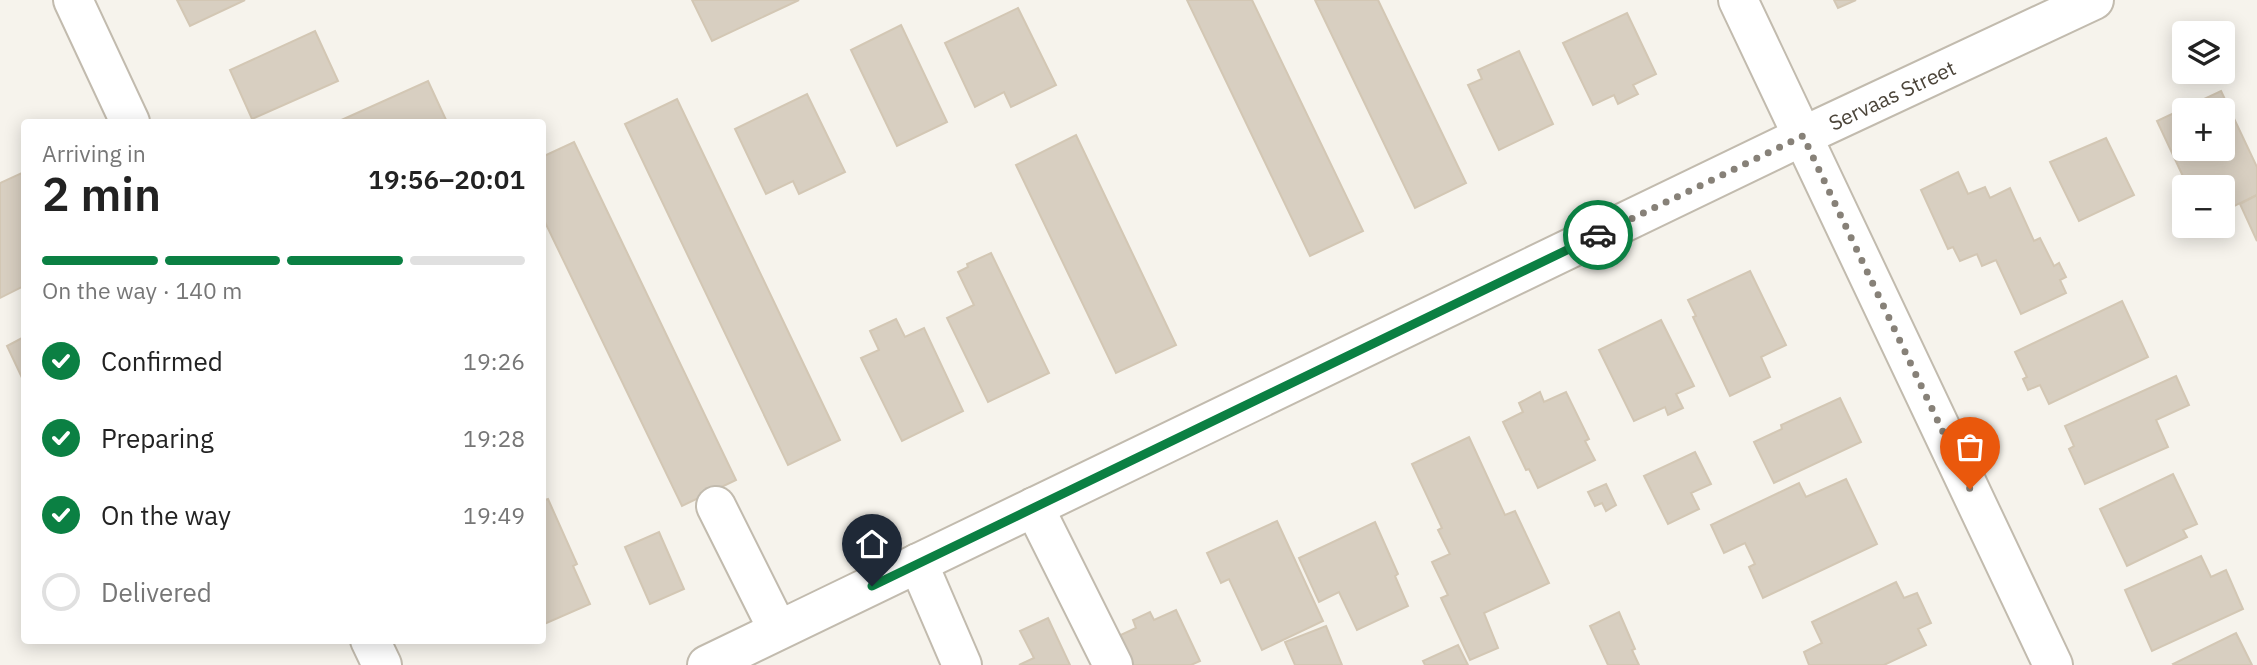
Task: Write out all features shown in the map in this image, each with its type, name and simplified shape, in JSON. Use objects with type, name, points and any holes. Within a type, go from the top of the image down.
[{"type":"street","points":[[73,0],[129,119]]},
{"type":"street","points":[[1738,0],[2053,665]]},
{"type":"street","name":"Servaas Street","points":[[724,661],[778,630],[1803,136],[2094,0]]},
{"type":"street","points":[[716,506],[778,630]]},
{"type":"street","points":[[1034,507],[1113,665]]},
{"type":"street","points":[[918,563],[962,665]]},
{"type":"street","points":[[372,644],[382,665]]},
{"type":"building","points":[[177,0],[245,0],[190,26]]},
{"type":"building","points":[[692,0],[799,0],[712,41]]},
{"type":"building","points":[[1187,0],[1252,0],[1363,231],[1310,256]]},
{"type":"building","points":[[1315,0],[1378,0],[1466,183],[1415,208]]},
{"type":"building","points":[[1834,0],[1856,0],[1838,8]]},
{"type":"building","points":[[1018,8],[1056,85],[1011,107],[1004,92],[975,107],[945,43]]},
{"type":"building","points":[[1627,13],[1656,74],[1633,85],[1638,94],[1618,104],[1614,95],[1593,105],[1563,43]]},
{"type":"building","points":[[901,25],[947,122],[897,146],[851,50]]},
{"type":"building","points":[[315,31],[338,81],[252,119],[230,70]]},
{"type":"building","points":[[1519,51],[1553,124],[1499,150],[1468,85],[1482,79],[1478,70]]},
{"type":"building","points":[[428,81],[446,119],[344,119]]},
{"type":"building","points":[[2221,91],[2224,98],[2206,98]]},
{"type":"building","points":[[807,94],[845,172],[799,194],[793,181],[766,194],[735,129]]},
{"type":"building","points":[[677,99],[840,440],[788,465],[625,124]]},
{"type":"building","points":[[2172,114],[2172,153],[2157,121]]},
{"type":"building","points":[[2235,121],[2257,167],[2257,195],[2235,206],[2235,175],[2182,175],[2176,161],[2235,161]]},
{"type":"building","points":[[1076,135],[1176,345],[1116,373],[1016,165]]},
{"type":"building","points":[[2106,138],[2134,195],[2079,221],[2050,162]]},
{"type":"building","points":[[574,142],[736,480],[682,506],[546,224],[546,155]]},
{"type":"building","points":[[1958,172],[1968,194],[1985,187],[1990,198],[2010,188],[2034,241],[2040,238],[2054,266],[2059,263],[2066,277],[2060,280],[2066,293],[2021,314],[1996,260],[1982,266],[1977,254],[1960,261],[1953,247],[1948,249],[1921,190]]},
{"type":"building","points":[[21,173],[21,288],[0,298],[0,183]]},
{"type":"building","points":[[2257,195],[2257,241],[2240,204]]},
{"type":"building","points":[[991,253],[1049,373],[988,402],[947,318],[974,305],[958,272],[968,267],[967,264]]},
{"type":"building","points":[[1750,271],[1786,345],[1761,357],[1770,377],[1730,396],[1693,317],[1696,316],[1688,300]]},
{"type":"building","points":[[2122,301],[2148,357],[2049,404],[2040,385],[2028,390],[2023,379],[2027,377],[2015,352]]},
{"type":"building","points":[[896,319],[905,337],[924,328],[963,411],[902,441],[861,358],[879,350],[870,331]]},
{"type":"building","points":[[1661,320],[1694,386],[1676,394],[1683,408],[1668,415],[1665,407],[1634,421],[1599,350]]},
{"type":"building","points":[[21,339],[21,376],[7,346]]},
{"type":"building","points":[[2176,376],[2189,405],[2156,420],[2168,447],[2085,484],[2069,449],[2074,446],[2065,426]]},
{"type":"building","points":[[1540,392],[1544,402],[1566,392],[1589,439],[1585,441],[1595,460],[1538,488],[1529,469],[1526,470],[1503,422],[1523,412],[1519,403]]},
{"type":"building","points":[[1840,398],[1861,442],[1774,483],[1754,442],[1782,429],[1781,425]]},
{"type":"building","points":[[1469,437],[1505,515],[1515,511],[1549,583],[1484,613],[1498,648],[1470,660],[1441,598],[1448,595],[1432,562],[1450,554],[1438,530],[1442,528],[1412,464]]},
{"type":"building","points":[[1695,452],[1711,484],[1691,493],[1699,509],[1668,524],[1644,476]]},
{"type":"building","points":[[2173,474],[2197,524],[2183,530],[2187,537],[2127,566],[2100,509]]},
{"type":"building","points":[[1846,479],[1877,544],[1763,598],[1749,567],[1755,564],[1745,543],[1724,553],[1711,525],[1799,483],[1806,497]]},
{"type":"building","points":[[1606,484],[1616,505],[1606,511],[1602,503],[1595,506],[1588,492]]},
{"type":"building","points":[[546,500],[577,564],[573,566],[590,604],[546,623]]},
{"type":"building","points":[[1277,521],[1323,621],[1262,650],[1229,579],[1221,583],[1207,553]]},
{"type":"building","points":[[1375,522],[1398,574],[1395,576],[1408,606],[1357,630],[1339,592],[1319,602],[1299,558]]},
{"type":"building","points":[[659,532],[684,589],[650,604],[625,547]]},
{"type":"building","points":[[2201,556],[2211,577],[2226,570],[2243,609],[2152,651],[2125,590]]},
{"type":"building","points":[[1896,582],[1904,598],[1917,593],[1931,623],[1918,629],[1926,645],[1884,665],[1809,665],[1804,652],[1822,643],[1812,622]]},
{"type":"building","points":[[1176,610],[1200,661],[1191,665],[1124,665],[1112,639],[1136,628],[1133,620],[1150,612],[1154,620]]},
{"type":"building","points":[[1619,612],[1639,665],[1608,665],[1590,626]]},
{"type":"building","points":[[1048,618],[1070,665],[1019,665],[1034,658],[1020,631]]},
{"type":"building","points":[[1326,626],[1342,665],[1295,665],[1285,642]]},
{"type":"building","points":[[2236,633],[2252,665],[2173,664]]},
{"type":"building","points":[[1458,645],[1468,665],[1425,665],[1423,661]]},
{"type":"way so far","points":[[1598,235],[1803,136],[1970,489]]},
{"type":"route","points":[[872,586],[1598,235]]}]
